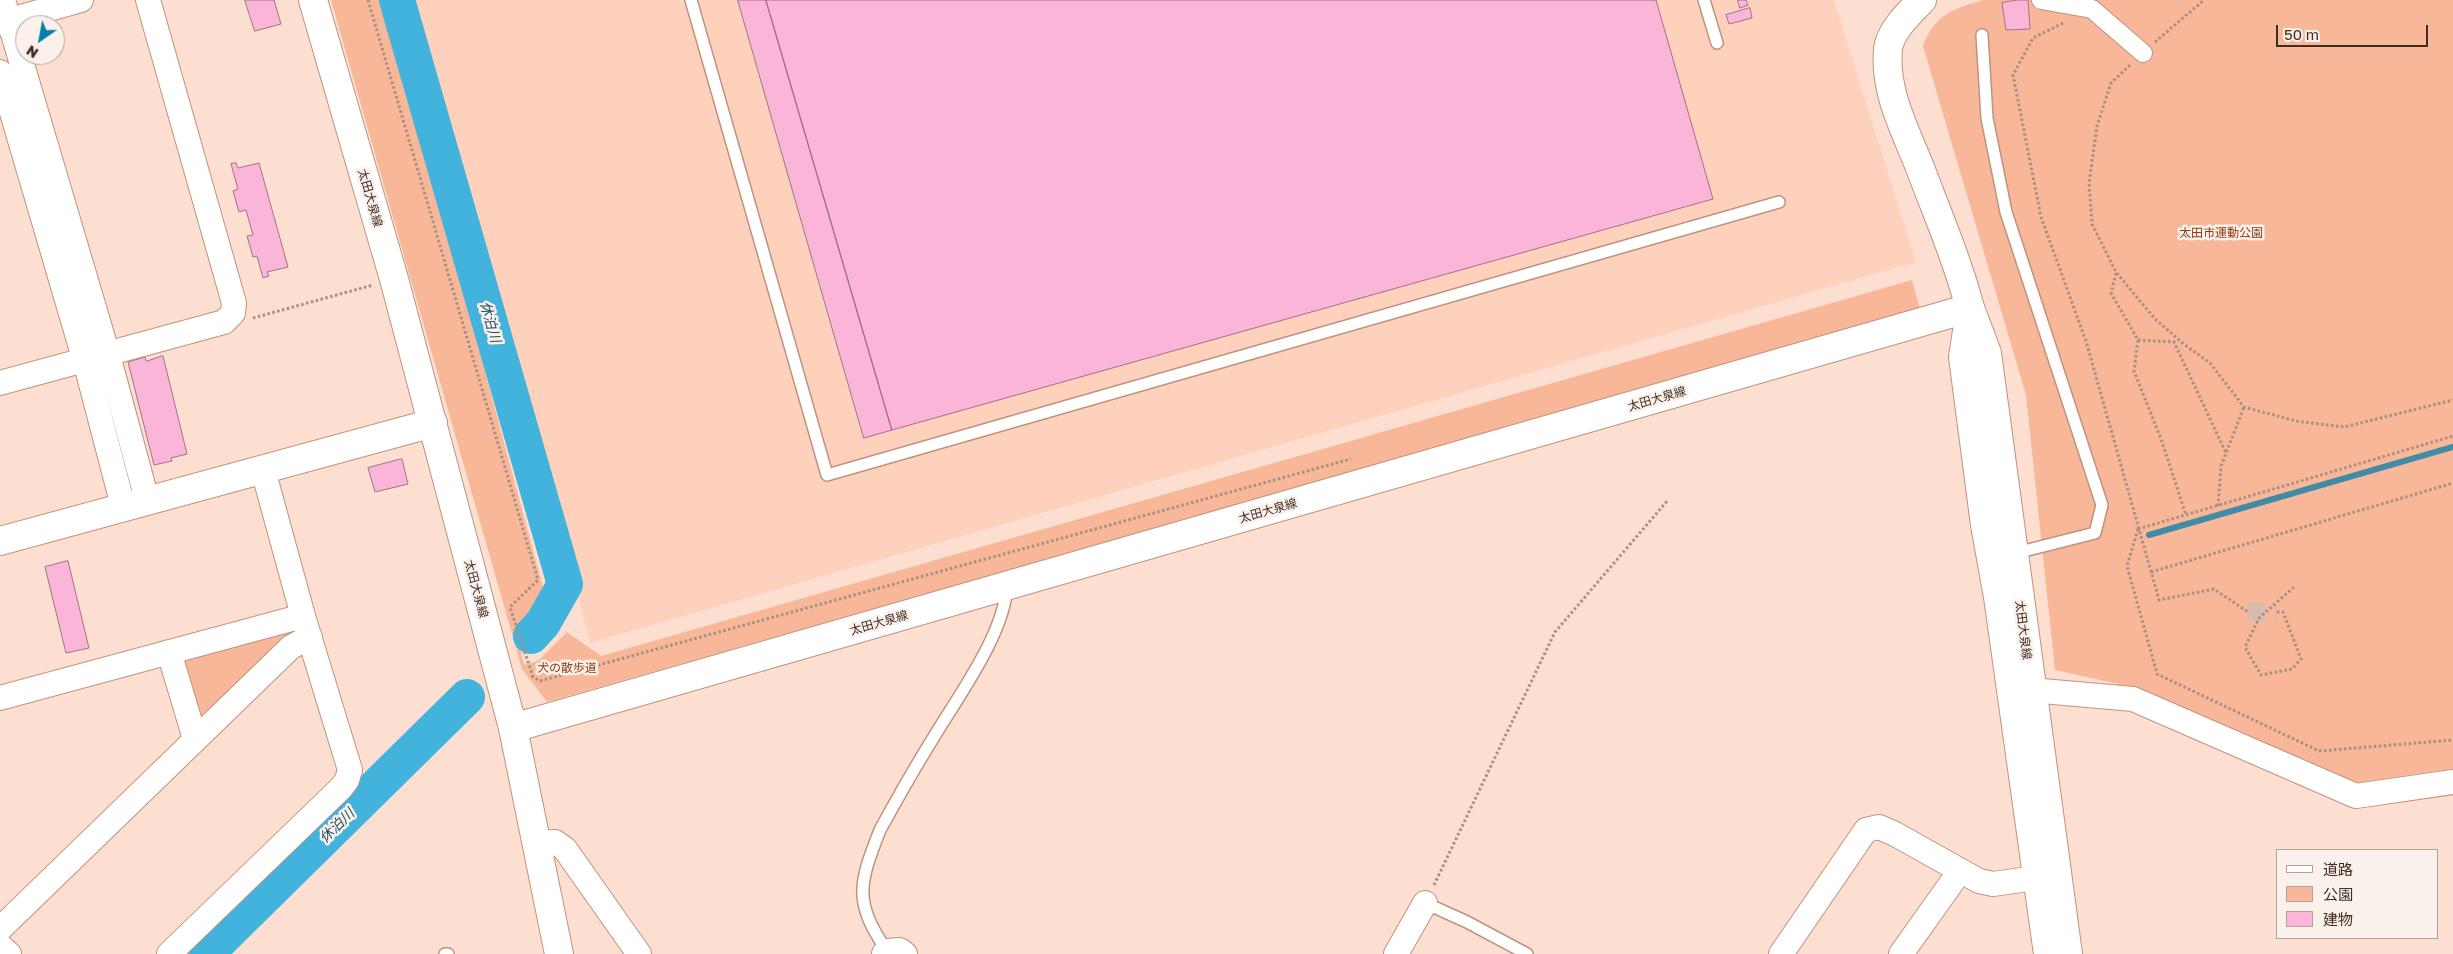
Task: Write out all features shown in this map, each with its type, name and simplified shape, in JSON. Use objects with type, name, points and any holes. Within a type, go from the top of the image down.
[{"type":"main road","name":"太田大泉線","points":[[313,0],[433,423],[513,728],[1970,308],[1987,354],[2002,557],[2046,877],[2048,954]]},
{"type":"main road","points":[[1922,0],[1898,28],[1888,48],[1890,91],[1961,275],[1970,308]]},
{"type":"main road","points":[[0,541],[433,423]]},
{"type":"main road","points":[[513,728],[559,954]]},
{"type":"main road","name":"太田大泉線","points":[[2046,877],[2068,954]]},
{"type":"street","points":[[81,0],[4,14],[135,503]]},
{"type":"street","points":[[0,383],[224,322],[233,313],[234,303],[148,0]]},
{"type":"street","points":[[2041,0],[2092,9],[2143,53]]},
{"type":"street","points":[[0,72],[97,358]]},
{"type":"street","points":[[169,954],[348,780],[350,770],[306,626],[263,470]]},
{"type":"street","points":[[0,698],[169,652],[306,626]]},
{"type":"street","points":[[0,929],[290,647],[306,626]]},
{"type":"street","points":[[169,652],[195,739]]},
{"type":"street","points":[[2021,692],[2133,699],[2356,796],[2453,782]]},
{"type":"street","points":[[1783,953],[1866,830],[1879,827],[1896,834],[1979,881],[1993,884],[2046,877]]},
{"type":"street","points":[[536,843],[555,842],[564,849],[639,954]]},
{"type":"street","points":[[1901,954],[1960,871]]},
{"type":"street","points":[[1396,954],[1425,903]]},
{"type":"street","points":[[0,946],[9,954]]},
{"type":"lane","points":[[690,0],[827,476],[1779,202]]},
{"type":"lane","points":[[1704,0],[1717,43]]},
{"type":"lane","points":[[1982,35],[1987,118],[2006,212],[2102,505],[2095,534],[2002,557]]},
{"type":"lane","points":[[892,953],[870,926],[864,907],[862,885],[869,858],[880,830],[974,671],[1000,620],[1007,600],[1007,586]]},
{"type":"lane","points":[[1425,903],[1467,922],[1527,954]]},
{"type":"path","points":[[2204,0],[2111,83],[2097,126],[2089,182],[2092,224],[2116,272],[2155,319],[2185,345],[2210,363],[2244,407],[2296,421],[2344,426],[2453,400]]},
{"type":"path","points":[[2092,9],[2033,38],[2013,74],[2041,217],[2086,341],[2159,600],[2214,589],[2248,612]]},
{"type":"path","points":[[2116,272],[2111,293],[2138,340],[2134,371],[2161,439],[2186,515]]},
{"type":"path","points":[[231,316],[252,318],[373,285]]},
{"type":"path","points":[[2138,340],[2174,342],[2226,453]]},
{"type":"path","points":[[2218,506],[2220,466],[2244,407]]},
{"type":"path","points":[[2138,529],[2453,436]]},
{"type":"path","points":[[2151,572],[2453,482]]},
{"type":"path","points":[[1425,903],[1555,632],[1668,500]]},
{"type":"path","points":[[2138,529],[2127,566],[2157,674],[2319,750],[2453,740]]},
{"type":"path","points":[[2276,612],[2282,612],[2288,622],[2301,659],[2292,669],[2261,675],[2245,647],[2259,618],[2294,587]]},
{"type":"shaded area","points":[[410,0],[1834,0],[1916,262],[590,643],[536,434]]},
{"type":"green space","name":"犬の散歩道","points":[[331,0],[385,0],[545,595],[535,615],[517,638],[524,665],[538,661],[567,632],[601,656],[1912,280],[1920,310],[547,702],[522,669]]},
{"type":"green space","name":"太田市運動公園","points":[[1983,0],[2453,0],[2453,770],[2355,790],[2119,687],[2118,684],[2055,670],[2026,395],[1923,46],[1933,27],[1946,14]]},
{"type":"green space","points":[[287,629],[290,635],[208,716],[197,718],[182,664],[187,658]]},
{"type":"building","points":[[245,0],[274,0],[281,24],[255,31]]},
{"type":"building","points":[[738,0],[766,0],[892,430],[864,438]]},
{"type":"building","points":[[766,0],[1656,0],[1713,199],[892,430]]},
{"type":"building","points":[[1738,0],[1746,0],[1748,5],[1740,8]]},
{"type":"building","points":[[2028,0],[2030,29],[2006,30],[2002,3]]},
{"type":"building","points":[[1750,8],[1752,18],[1729,24],[1726,15]]},
{"type":"building","points":[[236,163],[238,168],[259,163],[288,267],[267,272],[269,276],[263,278],[257,256],[253,257],[247,236],[253,235],[246,210],[239,212],[233,191],[238,189],[231,164]]},
{"type":"building","points":[[163,356],[187,454],[171,458],[172,461],[154,465],[128,362],[145,357],[146,361]]},
{"type":"building","points":[[402,459],[408,484],[375,492],[368,468]]},
{"type":"building","points":[[68,561],[89,648],[66,653],[45,567]]},
{"type":"waterway","name":"休泊川","points":[[397,0],[565,584],[543,623],[531,636]]},
{"type":"waterway","points":[[2149,535],[2453,447]]},
{"type":"waterway","name":"休泊川","points":[[206,954],[467,697]]},
{"type":"tunnel","points":[[2248,612],[2277,612]]}]
